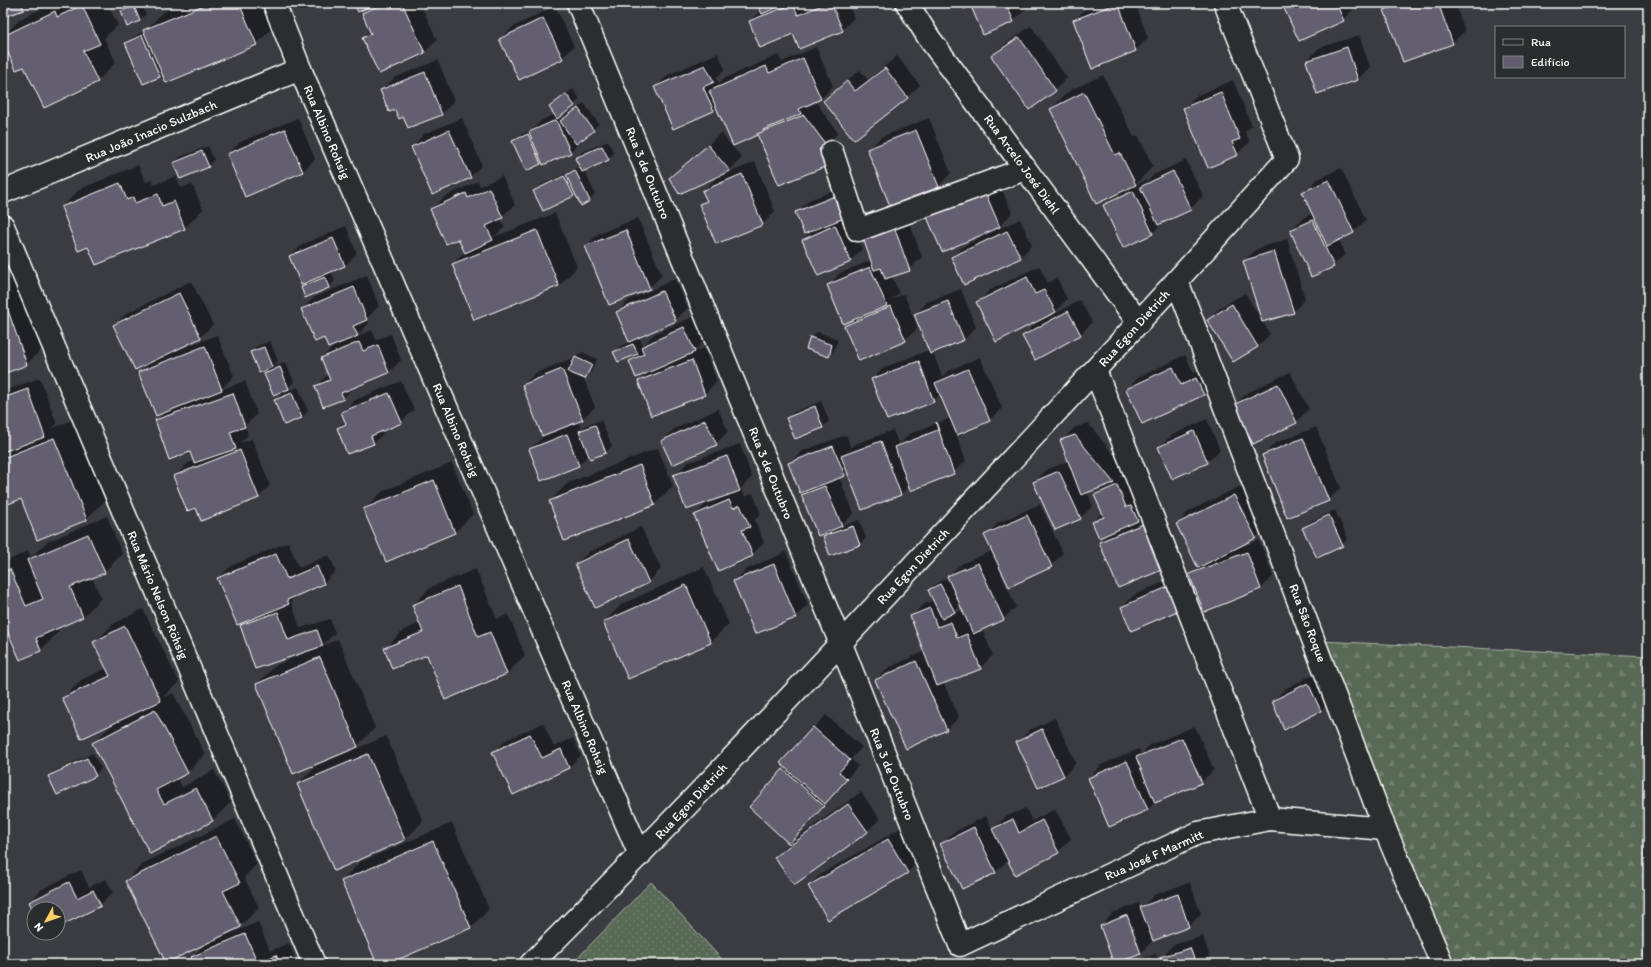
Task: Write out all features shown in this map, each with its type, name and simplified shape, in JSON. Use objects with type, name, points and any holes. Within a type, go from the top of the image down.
[{"type":"street","name":"Rua Albino Rohsig","points":[[274,3],[300,69],[640,855]]},
{"type":"street","name":"Rua 3 de Outubro","points":[[578,3],[841,644],[960,945]]},
{"type":"street","name":"Rua Arcelo José Diehl","points":[[907,3],[929,38],[1139,323]]},
{"type":"street","name":"Rua Egon Dietrich","points":[[531,964],[640,855],[841,644],[1139,323],[1287,159],[1225,3]]},
{"type":"street","name":"Rua João Inacio Sulzbach","points":[[3,192],[300,69]]},
{"type":"street","points":[[832,152],[858,230],[1025,169]]},
{"type":"street","name":"Rua Mário Nelson Röhsig","points":[[3,226],[314,964]]},
{"type":"street","name":"Rua São Roque","points":[[1177,281],[1385,829],[1442,964]]},
{"type":"street","points":[[1095,370],[1270,820]]},
{"type":"street","name":"Rua José F Marmitt","points":[[960,945],[1198,832],[1270,820],[1385,829]]},
{"type":"green space","points":[[1319,641],[1648,656],[1648,964],[1447,964]]},
{"type":"green space","points":[[651,882],[726,964],[572,964]]},
{"type":"building","points":[[3,3],[25,3],[22,4],[24,10],[3,17]]},
{"type":"building","points":[[209,3],[239,3],[257,45],[166,83],[143,30]]},
{"type":"building","points":[[354,3],[378,3],[358,12]]},
{"type":"building","points":[[385,3],[402,3],[425,53],[379,74],[362,38],[371,34],[362,13]]},
{"type":"building","points":[[757,3],[787,3],[762,14]]},
{"type":"building","points":[[827,3],[831,3],[843,31],[799,49],[793,34],[760,48],[749,21],[793,4],[798,15]]},
{"type":"building","points":[[961,3],[1006,3],[1014,22],[983,35],[971,6],[964,9]]},
{"type":"building","points":[[1118,3],[1136,51],[1092,69],[1073,20]]},
{"type":"building","points":[[1336,3],[1344,21],[1299,41],[1282,4]]},
{"type":"building","points":[[1404,3],[1438,3],[1453,44],[1403,62],[1384,10]]},
{"type":"building","points":[[82,5],[100,44],[83,51],[98,82],[44,108],[24,67],[16,70],[3,42],[3,36],[55,11],[57,17]]},
{"type":"building","points":[[134,6],[140,21],[127,27],[121,11]]},
{"type":"building","points":[[543,18],[563,59],[519,80],[499,39]]},
{"type":"building","points":[[142,35],[160,77],[143,84],[125,43]]},
{"type":"building","points":[[1019,37],[1056,91],[1029,110],[991,56]]},
{"type":"building","points":[[1347,47],[1358,80],[1317,94],[1306,61]]},
{"type":"building","points":[[803,58],[821,99],[799,109],[801,114],[763,130],[764,132],[733,146],[709,91],[766,66],[769,73]]},
{"type":"building","points":[[705,65],[714,82],[703,87],[714,111],[673,129],[654,87]]},
{"type":"building","points":[[885,68],[908,98],[854,140],[823,101],[847,81],[855,91]]},
{"type":"building","points":[[425,72],[442,115],[408,128],[403,117],[399,119],[395,110],[389,112],[380,90]]},
{"type":"building","points":[[1084,92],[1115,155],[1120,153],[1136,185],[1096,204],[1050,109]]},
{"type":"building","points":[[1221,92],[1240,139],[1232,142],[1238,155],[1208,168],[1183,108]]},
{"type":"building","points":[[566,94],[575,106],[557,119],[549,107]]},
{"type":"building","points":[[578,108],[594,131],[576,144],[560,121]]},
{"type":"building","points":[[804,115],[827,146],[819,149],[827,166],[779,185],[757,134]]},
{"type":"building","points":[[556,120],[571,153],[543,165],[529,132]]},
{"type":"building","points":[[285,129],[303,172],[245,197],[227,154]]},
{"type":"building","points":[[449,130],[471,178],[432,195],[411,147]]},
{"type":"building","points":[[916,130],[939,187],[890,206],[867,149]]},
{"type":"building","points":[[528,134],[541,164],[526,171],[512,141]]},
{"type":"building","points":[[708,145],[730,171],[679,194],[669,178]]},
{"type":"building","points":[[602,146],[609,160],[582,172],[575,158]]},
{"type":"building","points":[[202,151],[209,167],[180,179],[173,163]]},
{"type":"building","points":[[575,170],[590,201],[581,206],[566,175]]},
{"type":"building","points":[[1173,171],[1191,210],[1158,225],[1140,187]]},
{"type":"building","points":[[742,174],[763,225],[716,244],[699,204],[707,201],[702,191]]},
{"type":"building","points":[[564,176],[574,196],[543,211],[533,191]]},
{"type":"building","points":[[1329,180],[1354,233],[1327,246],[1302,192]]},
{"type":"building","points":[[120,183],[127,200],[133,197],[135,203],[158,194],[162,206],[174,201],[185,229],[96,265],[88,247],[78,251],[61,207]]},
{"type":"building","points":[[489,188],[503,218],[486,226],[493,240],[465,253],[458,239],[446,244],[430,209],[466,193],[468,198]]},
{"type":"building","points":[[1133,191],[1153,234],[1123,248],[1103,205]]},
{"type":"building","points":[[985,192],[1000,227],[942,252],[927,217]]},
{"type":"building","points":[[835,196],[844,218],[804,234],[795,212]]},
{"type":"building","points":[[1313,220],[1334,267],[1311,277],[1290,230]]},
{"type":"building","points":[[893,224],[910,271],[885,279],[881,268],[874,270],[862,235]]},
{"type":"building","points":[[835,225],[851,262],[818,276],[802,240]]},
{"type":"building","points":[[537,230],[559,286],[474,320],[452,264]]},
{"type":"building","points":[[626,230],[650,289],[609,305],[585,246]]},
{"type":"building","points":[[1007,231],[1021,258],[964,285],[951,257]]},
{"type":"building","points":[[333,238],[345,266],[301,285],[289,256]]},
{"type":"building","points":[[1274,251],[1294,313],[1262,322],[1243,261]]},
{"type":"building","points":[[870,267],[887,306],[843,324],[827,285]]},
{"type":"building","points":[[325,277],[329,288],[305,298],[301,287]]},
{"type":"building","points":[[1027,277],[1035,294],[1044,290],[1056,312],[996,342],[976,302]]},
{"type":"building","points":[[354,287],[367,320],[353,326],[358,336],[328,348],[324,338],[315,342],[301,309]]},
{"type":"building","points":[[662,291],[676,321],[629,342],[616,312]]},
{"type":"building","points":[[179,293],[201,338],[135,370],[113,325]]},
{"type":"building","points":[[3,296],[27,365],[3,374]]},
{"type":"building","points":[[948,301],[964,340],[930,354],[914,314]]},
{"type":"building","points":[[1232,304],[1258,347],[1233,362],[1207,320]]},
{"type":"building","points":[[891,306],[906,341],[859,361],[844,326]]},
{"type":"building","points":[[1068,311],[1081,335],[1035,360],[1022,336]]},
{"type":"building","points":[[684,327],[695,352],[636,378],[629,361],[644,354],[641,347]]},
{"type":"building","points":[[810,337],[832,345],[829,357],[806,349]]},
{"type":"building","points":[[359,342],[363,351],[378,345],[389,373],[341,393],[344,399],[323,407],[315,386],[330,380],[321,358]]},
{"type":"building","points":[[633,344],[638,354],[618,362],[613,352]]},
{"type":"building","points":[[205,346],[222,390],[156,416],[138,372]]},
{"type":"building","points":[[264,347],[272,367],[259,373],[250,352]]},
{"type":"building","points":[[575,357],[592,365],[585,379],[568,372]]},
{"type":"building","points":[[692,360],[705,395],[651,416],[638,381]]},
{"type":"building","points":[[919,361],[934,402],[887,420],[871,379]]},
{"type":"building","points":[[280,367],[289,389],[273,395],[264,374]]},
{"type":"building","points":[[1173,367],[1181,385],[1196,378],[1204,395],[1142,424],[1126,389]]},
{"type":"building","points":[[562,369],[583,420],[542,436],[522,385]]},
{"type":"building","points":[[968,369],[990,421],[957,435],[935,383]]},
{"type":"building","points":[[1278,384],[1297,423],[1253,444],[1233,405]]},
{"type":"building","points":[[28,389],[45,437],[3,452],[3,398]]},
{"type":"building","points":[[233,393],[245,427],[230,432],[236,449],[194,463],[190,452],[169,460],[155,420]]},
{"type":"building","points":[[292,393],[302,418],[284,425],[274,400]]},
{"type":"building","points":[[389,393],[402,423],[371,436],[374,444],[347,454],[337,428],[346,424],[341,412]]},
{"type":"building","points":[[815,406],[823,428],[795,439],[786,418]]},
{"type":"building","points":[[705,420],[717,445],[672,465],[661,441]]},
{"type":"building","points":[[936,422],[954,474],[910,491],[895,447],[938,430]]},
{"type":"building","points":[[595,425],[606,453],[590,459],[579,431]]},
{"type":"building","points":[[1194,431],[1208,463],[1172,479],[1158,447]]},
{"type":"building","points":[[567,434],[579,466],[541,481],[529,449]]},
{"type":"building","points":[[1075,435],[1114,483],[1081,495],[1060,440]]},
{"type":"building","points":[[54,438],[87,520],[37,540],[21,499],[3,506],[3,458]]},
{"type":"building","points":[[1303,438],[1329,501],[1287,518],[1262,455]]},
{"type":"building","points":[[881,441],[901,495],[862,510],[841,456]]},
{"type":"building","points":[[833,446],[845,476],[800,493],[788,463]]},
{"type":"building","points":[[240,450],[259,498],[201,521],[196,508],[187,511],[173,476]]},
{"type":"building","points":[[727,456],[740,491],[686,510],[673,475]]},
{"type":"building","points":[[640,465],[655,505],[564,541],[549,501]]},
{"type":"building","points":[[1059,471],[1081,519],[1055,530],[1033,482]]},
{"type":"building","points":[[434,480],[455,533],[386,562],[363,509]]},
{"type":"building","points":[[1117,485],[1126,507],[1131,506],[1138,521],[1099,538],[1092,522],[1104,517],[1094,495]]},
{"type":"building","points":[[825,486],[842,526],[818,536],[801,495]]},
{"type":"building","points":[[1234,495],[1256,538],[1198,568],[1176,524]]},
{"type":"building","points":[[729,500],[733,508],[740,505],[750,527],[742,530],[753,556],[718,571],[694,515]]},
{"type":"building","points":[[1027,515],[1052,567],[1009,587],[984,535]]},
{"type":"building","points":[[1329,515],[1343,546],[1317,558],[1302,528]]},
{"type":"building","points":[[1143,524],[1162,570],[1118,588],[1099,542]]},
{"type":"building","points":[[853,526],[860,545],[830,556],[823,536]]},
{"type":"building","points":[[88,534],[105,573],[70,587],[83,617],[36,638],[41,651],[20,660],[3,621],[3,572],[10,569],[26,606],[43,599],[27,560]]},
{"type":"building","points":[[629,539],[649,583],[595,608],[575,564]]},
{"type":"building","points":[[1247,552],[1261,589],[1204,612],[1189,574]]},
{"type":"building","points":[[276,554],[287,579],[317,566],[324,584],[287,600],[289,604],[237,625],[217,578]]},
{"type":"building","points":[[978,563],[1004,620],[973,634],[947,576]]},
{"type":"building","points":[[774,564],[796,618],[755,634],[733,581]]},
{"type":"building","points":[[940,584],[955,612],[942,619],[928,590]]},
{"type":"building","points":[[686,585],[711,643],[628,679],[603,622]]},
{"type":"building","points":[[1172,585],[1182,609],[1131,631],[1121,607]]},
{"type":"building","points":[[458,586],[478,637],[490,632],[507,674],[445,700],[427,655],[392,669],[384,648],[423,632],[412,605]]},
{"type":"building","points":[[930,608],[937,627],[951,622],[957,638],[967,634],[981,669],[937,686],[910,616]]},
{"type":"building","points":[[278,612],[288,640],[317,630],[323,646],[255,669],[240,625]]},
{"type":"building","points":[[125,626],[161,701],[81,739],[62,698],[110,676],[93,642]]},
{"type":"building","points":[[320,657],[358,747],[293,774],[256,684]]},
{"type":"building","points":[[916,661],[947,730],[906,749],[875,680]]},
{"type":"building","points":[[1308,683],[1321,711],[1284,730],[1272,701]]},
{"type":"building","points":[[155,710],[188,773],[156,790],[164,804],[196,788],[213,821],[150,854],[92,743]]},
{"type":"building","points":[[813,727],[850,760],[839,772],[847,779],[825,804],[780,763]]},
{"type":"building","points":[[1042,729],[1064,776],[1038,788],[1016,742]]},
{"type":"building","points":[[530,734],[542,758],[561,749],[569,768],[513,795],[492,752]]},
{"type":"building","points":[[1182,738],[1202,783],[1155,803],[1136,757]]},
{"type":"building","points":[[368,754],[405,840],[334,871],[297,784]]},
{"type":"building","points":[[87,758],[96,776],[57,795],[48,776]]},
{"type":"building","points":[[1127,761],[1148,810],[1109,827],[1088,778]]},
{"type":"building","points":[[783,769],[824,806],[789,844],[749,807]]},
{"type":"building","points":[[848,804],[868,832],[794,885],[774,857]]},
{"type":"building","points":[[1013,819],[1019,833],[1042,820],[1059,853],[1015,875],[992,829]]},
{"type":"building","points":[[974,827],[996,873],[962,889],[940,844]]},
{"type":"building","points":[[216,836],[240,883],[223,891],[241,927],[166,963],[125,881]]},
{"type":"building","points":[[888,839],[908,873],[828,920],[808,886]]},
{"type":"building","points":[[433,841],[471,928],[388,964],[377,964],[341,881]]},
{"type":"building","points":[[69,882],[77,898],[93,890],[101,906],[66,923],[66,901],[31,901]]},
{"type":"building","points":[[1178,894],[1189,927],[1153,941],[1140,907]]},
{"type":"building","points":[[1127,915],[1141,954],[1114,964],[1100,926]]},
{"type":"building","points":[[245,934],[258,963],[276,955],[280,964],[194,964],[191,957]]},
{"type":"building","points":[[1190,948],[1196,964],[1162,964],[1160,957]]},
{"type":"building","points":[[1150,959],[1152,964],[1136,964]]}]
